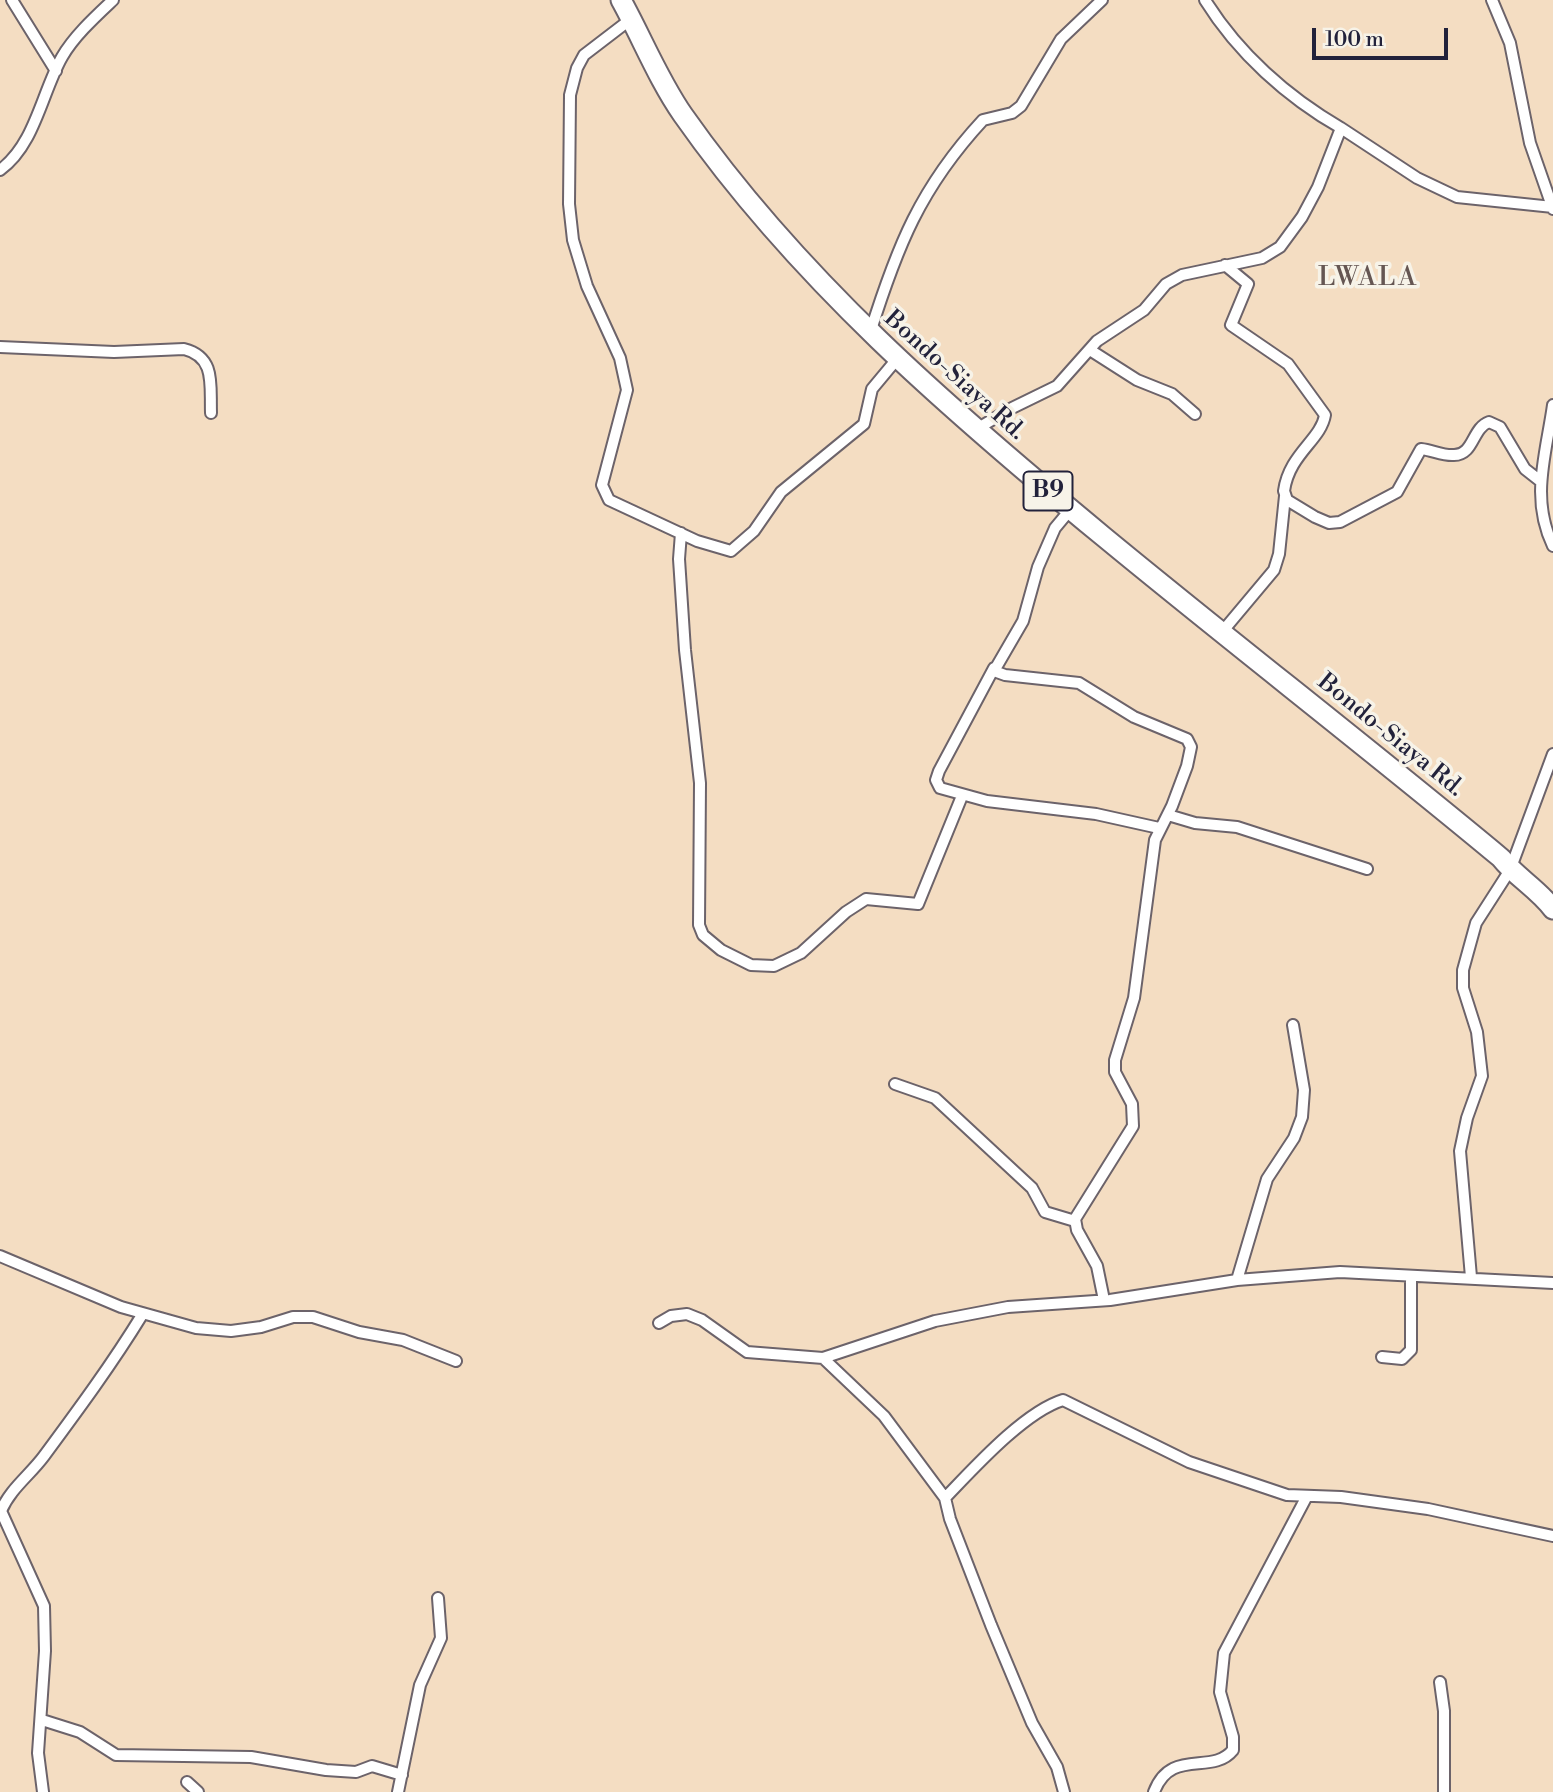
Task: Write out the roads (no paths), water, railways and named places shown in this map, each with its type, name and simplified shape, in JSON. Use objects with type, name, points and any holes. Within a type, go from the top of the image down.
[{"type":"highway","name":"Bondo-Siaya Rd.","points":[[621,0],[665,86],[713,157],[870,334],[975,430],[1070,510],[1474,836],[1510,870],[1532,885],[1553,909]]},
{"type":"street","points":[[12,0],[56,71]]},
{"type":"street","points":[[0,170],[19,149],[44,103],[56,71],[73,43],[113,0]]},
{"type":"street","points":[[870,334],[901,241],[924,197],[983,120],[1012,113],[1021,106],[1057,44],[1102,0]]},
{"type":"street","points":[[1205,0],[1230,34],[1281,88],[1417,178],[1457,197],[1553,207],[1530,143],[1510,43],[1492,0]]},
{"type":"street","points":[[631,19],[584,55],[574,75],[570,107],[570,225],[582,274],[626,378],[625,402],[605,470],[603,491],[609,500],[726,551],[738,547],[760,523],[781,492],[864,424],[872,389],[897,359]]},
{"type":"street","points":[[975,430],[1012,408],[1054,389],[1110,331],[1144,310],[1170,280],[1268,256],[1286,241],[1323,177],[1341,128]]},
{"type":"street","points":[[1222,632],[1274,570],[1279,554],[1285,483],[1290,467],[1322,425],[1325,415],[1288,364],[1231,325],[1248,284],[1225,265]]},
{"type":"street","points":[[0,347],[114,352],[184,349],[195,352],[203,357],[210,372],[211,413]]},
{"type":"street","points":[[1090,350],[1136,380],[1172,394],[1195,414]]},
{"type":"street","points":[[1553,405],[1539,480],[1541,512],[1553,546]]},
{"type":"street","points":[[1284,496],[1324,522],[1340,522],[1397,492],[1420,449],[1458,455],[1466,450],[1481,426],[1489,422],[1500,427],[1525,469],[1539,480]]},
{"type":"street","points":[[1070,510],[1055,528],[1038,567],[1023,621],[994,668],[936,780],[940,788],[962,796],[1096,814],[1159,828]]},
{"type":"street","points":[[681,533],[679,559],[685,650],[700,783],[699,925],[708,941],[751,965],[774,966],[801,953],[846,912],[866,899],[918,904],[962,796]]},
{"type":"street","points":[[994,668],[1005,676],[1069,681],[1085,685],[1133,716],[1187,739],[1191,747],[1187,766],[1152,850],[1134,998],[1114,1066],[1132,1104],[1133,1126],[1074,1221]]},
{"type":"street","points":[[1471,1277],[1460,1151],[1467,1118],[1482,1076],[1477,1032],[1465,1000],[1462,979],[1476,923],[1510,870],[1553,754]]},
{"type":"street","points":[[1168,815],[1195,823],[1237,827],[1367,869]]},
{"type":"street","points":[[1237,1280],[1267,1179],[1294,1138],[1302,1117],[1304,1090],[1293,1025]]},
{"type":"street","points":[[895,1084],[935,1098],[1032,1188],[1045,1212],[1074,1221],[1097,1266],[1104,1300]]},
{"type":"street","points":[[0,1255],[142,1315],[196,1328],[231,1331],[261,1327],[293,1317],[313,1317],[359,1332],[403,1340],[456,1361]]},
{"type":"street","points":[[659,1323],[671,1316],[687,1314],[702,1320],[747,1352],[823,1358],[935,1321],[1024,1305],[1104,1300],[1237,1280],[1340,1272],[1411,1278],[1471,1277],[1553,1283]]},
{"type":"street","points":[[1382,1357],[1402,1359],[1411,1350],[1411,1278]]},
{"type":"street","points":[[43,1792],[38,1753],[42,1720],[44,1606],[1,1511],[9,1495],[42,1458],[118,1354],[142,1315]]},
{"type":"street","points":[[823,1358],[884,1416],[945,1498],[950,1519],[991,1625],[1032,1723],[1057,1767],[1064,1792]]},
{"type":"street","points":[[945,1498],[988,1452],[1046,1409],[1063,1400],[1189,1462],[1287,1494],[1342,1497],[1428,1509],[1553,1536]]},
{"type":"street","points":[[1154,1792],[1160,1779],[1169,1770],[1225,1757],[1233,1750],[1233,1737],[1220,1692],[1224,1653],[1307,1496]]},
{"type":"street","points":[[398,1792],[420,1685],[441,1638],[438,1598]]},
{"type":"street","points":[[1440,1682],[1444,1711],[1444,1792]]},
{"type":"street","points":[[42,1720],[80,1732],[116,1755],[251,1756],[311,1769],[356,1772],[372,1766],[402,1775]]},
{"type":"street","points":[[187,1782],[198,1792]]},
{"type":"district","name":"LWALA","points":[[1368,279]]}]
